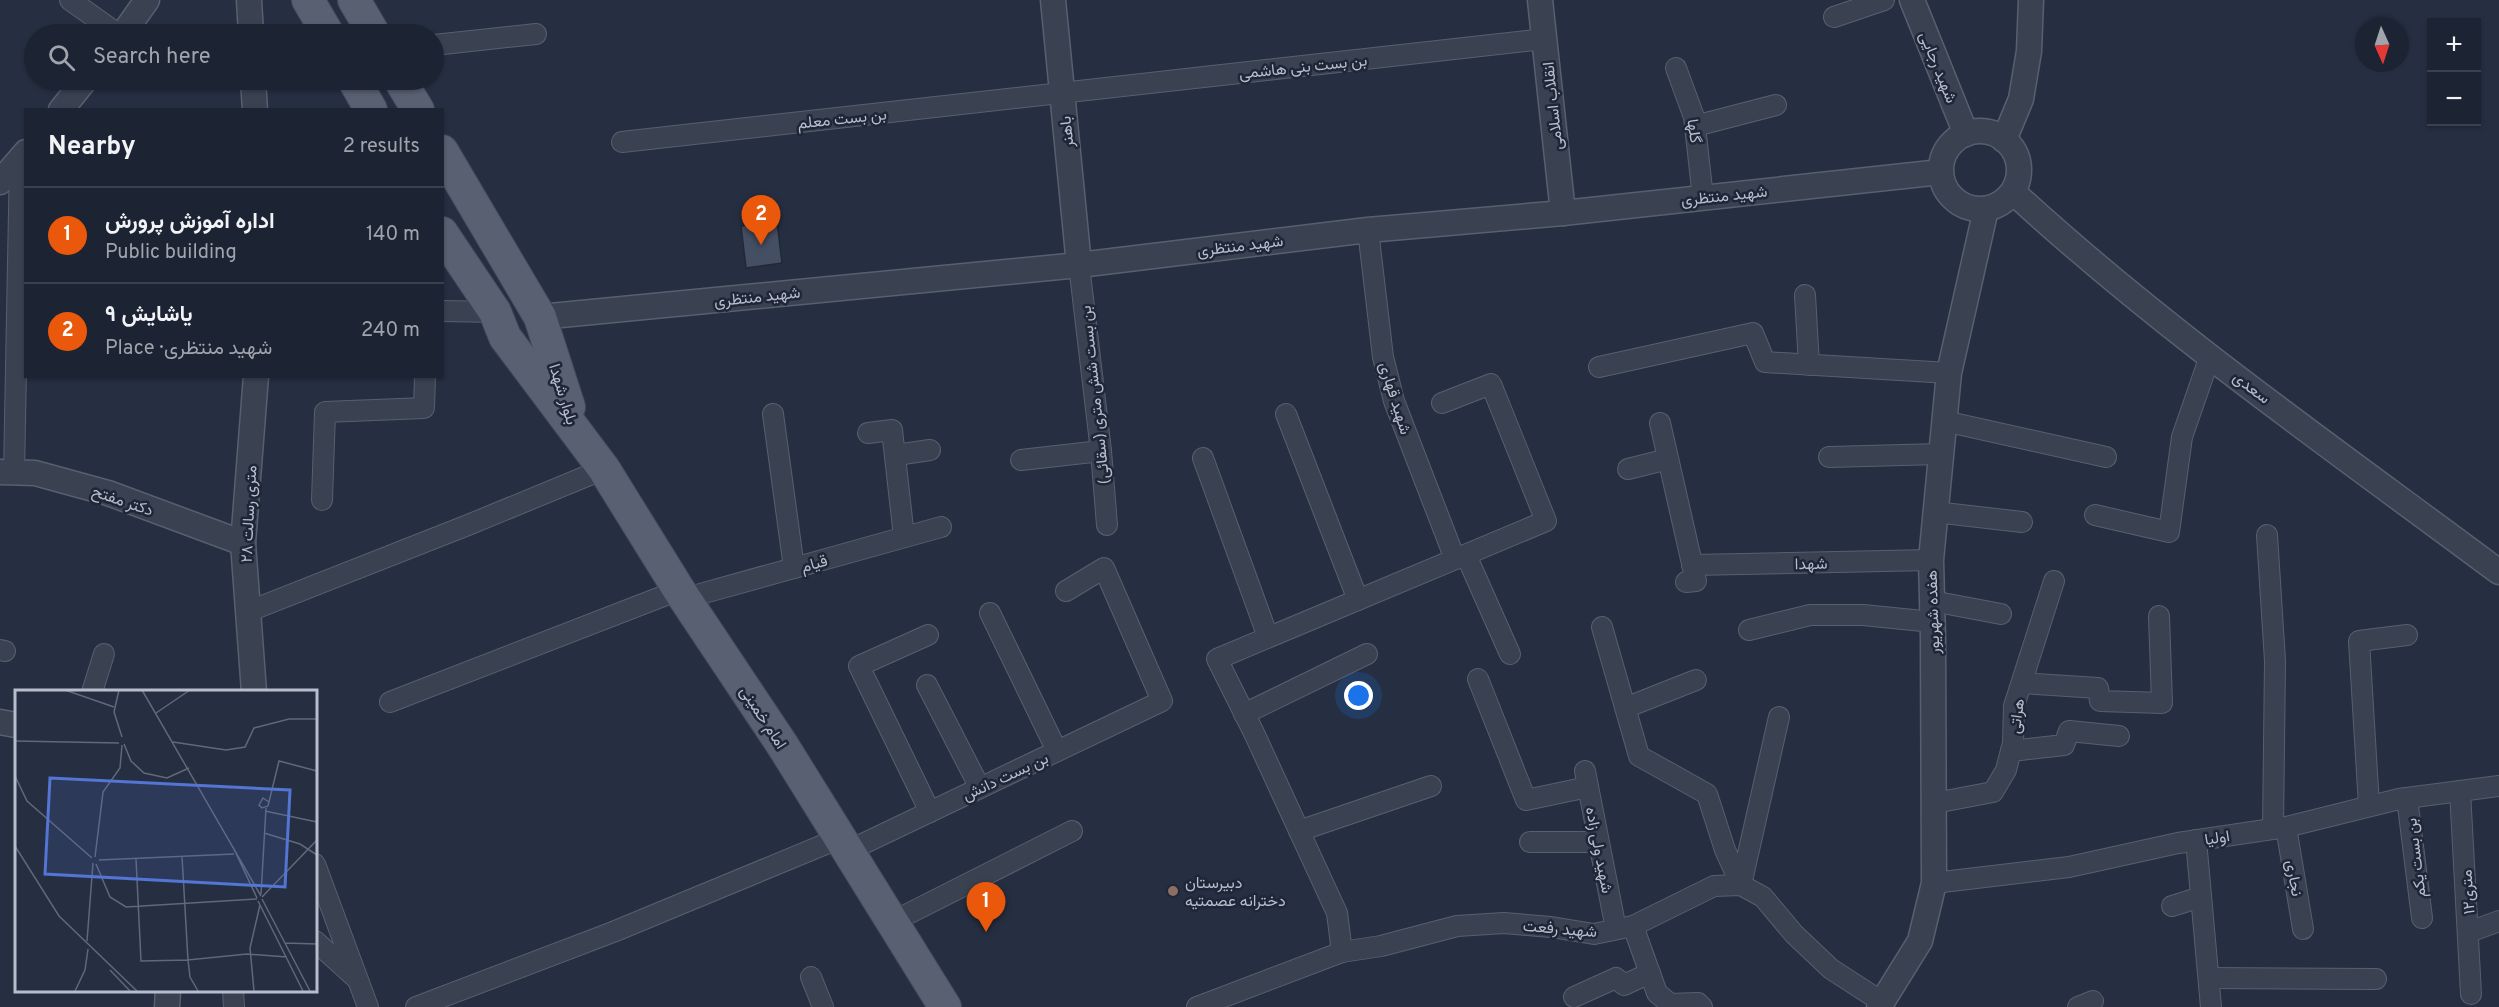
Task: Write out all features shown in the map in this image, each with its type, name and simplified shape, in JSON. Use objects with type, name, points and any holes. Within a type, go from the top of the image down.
[{"type":"main road","points":[[308,0],[322,24]]},
{"type":"main road","points":[[354,0],[368,24]]},
{"type":"main road","points":[[360,90],[370,108]]},
{"type":"main road","points":[[406,90],[417,108]]},
{"type":"main road","name":"بلوار شهدا","points":[[444,154],[540,316],[576,431]]},
{"type":"main road","name":"بلوار شهدا","points":[[447,249],[495,312],[505,337],[576,431]]},
{"type":"main road","name":"امام خمینی","points":[[576,431],[604,469],[945,1007]]},
{"type":"street","points":[[70,0],[106,24]]},
{"type":"street","points":[[129,24],[147,0]]},
{"type":"street","points":[[249,0],[250,24]]},
{"type":"street","name":"باهنر","points":[[1053,0],[1079,265]]},
{"type":"street","name":"انقلاب اسلامی","points":[[1540,0],[1563,213]]},
{"type":"street","points":[[1834,17],[1884,0]]},
{"type":"street","name":"شهید رجایی","points":[[1912,0],[1966,134]]},
{"type":"street","points":[[2004,140],[2020,99],[2029,51],[2033,1]]},
{"type":"street","points":[[444,44],[536,34]]},
{"type":"street","name":"بن بست بنی هاشمی","points":[[1062,93],[1544,39]]},
{"type":"street","name":"گلها","points":[[1676,68],[1695,117],[1703,198]]},
{"type":"street","points":[[63,108],[77,90]]},
{"type":"street","points":[[254,90],[255,108]]},
{"type":"street","name":"بن بست معلم","points":[[622,142],[1062,93]]},
{"type":"street","points":[[1695,126],[1776,105]]},
{"type":"street","points":[[1982,131],[2004,140],[2018,160],[2018,176],[2013,192],[2001,203],[1986,209],[1968,207],[1955,201],[1945,188],[1941,172],[1944,156],[1952,143],[1966,134],[1982,131]]},
{"type":"street","points":[[0,183],[23,156]]},
{"type":"street","points":[[7,473],[23,156]]},
{"type":"street","name":"شهید منتظری","points":[[540,316],[1079,265],[1368,230],[1563,213],[1941,172]]},
{"type":"street","name":"سعدی","points":[[2013,192],[2076,250],[2210,356],[2499,572]]},
{"type":"street","name":"هفده شهریور","points":[[1880,1004],[1920,941],[1934,883],[1935,803],[1930,560],[1949,373],[1986,209]]},
{"type":"street","name":"شهید قهاری","points":[[1368,230],[1383,357],[1394,401],[1461,557],[1510,654]]},
{"type":"street","name":"بن بست شش متری (سقائی)","points":[[1079,265],[1101,451],[1107,525]]},
{"type":"street","points":[[1805,295],[1809,365]]},
{"type":"street","points":[[444,310],[495,312]]},
{"type":"street","points":[[1599,367],[1753,333],[1764,362],[1949,373]]},
{"type":"street","points":[[2095,515],[2169,532],[2182,437],[2210,356]]},
{"type":"street","name":"۲۸ متری رسالت","points":[[255,690],[243,543],[251,465],[256,378]]},
{"type":"street","points":[[322,500],[325,412],[424,408],[425,378]]},
{"type":"street","points":[[1342,952],[1337,913],[1217,659],[1546,521],[1491,384],[1442,403]]},
{"type":"street","points":[[773,414],[794,568]]},
{"type":"street","points":[[1286,414],[1358,600]]},
{"type":"street","points":[[1944,421],[2106,457]]},
{"type":"street","points":[[1629,469],[1668,459],[1660,423]]},
{"type":"street","points":[[868,434],[892,430],[904,537]]},
{"type":"street","points":[[896,455],[930,450]]},
{"type":"street","points":[[1021,460],[1101,451]]},
{"type":"street","points":[[1829,457],[1941,454]]},
{"type":"street","points":[[1203,458],[1268,637]]},
{"type":"street","name":"شهدا","points":[[1668,459],[1689,574],[1930,560]]},
{"type":"street","points":[[247,612],[604,469]]},
{"type":"street","name":"دکتر مفتح","points":[[7,473],[35,473],[108,493],[243,543]]},
{"type":"street","points":[[1935,512],[2022,522]]},
{"type":"street","name":"قیام","points":[[390,702],[682,594],[794,568],[941,527]]},
{"type":"street","name":"نجاری","points":[[2267,535],[2275,661],[2280,828],[2304,929]]},
{"type":"street","name":"بن بست دانش","points":[[416,1007],[930,812],[1162,701],[1104,568],[1066,591]]},
{"type":"street","name":"هراتی","points":[[1935,803],[1994,792],[2006,770],[2014,706],[2054,581]]},
{"type":"street","points":[[1749,630],[1810,615],[1932,611],[2001,614]]},
{"type":"street","points":[[990,613],[1057,751]]},
{"type":"street","points":[[2022,683],[2098,688],[2100,701],[2151,712],[2162,703],[2159,616]]},
{"type":"street","points":[[1602,627],[1639,756],[1707,794],[1725,850],[1741,885],[1762,897],[1794,934],[1831,969],[1880,1004]]},
{"type":"street","points":[[928,635],[859,666],[930,812]]},
{"type":"street","points":[[2369,806],[2360,641],[2407,635]]},
{"type":"street","points":[[93,690],[104,654]]},
{"type":"street","points":[[1244,714],[1367,654]]},
{"type":"street","name":"شهید ولی زاده","points":[[1478,679],[1526,800],[1586,779],[1598,842],[1625,928],[1650,973],[1657,993],[1670,1004],[1698,1003],[1702,1007]]},
{"type":"street","points":[[1625,708],[1696,680]]},
{"type":"street","points":[[927,685],[980,788]]},
{"type":"street","points":[[1741,885],[1779,717]]},
{"type":"street","points":[[0,722],[15,725]]},
{"type":"street","points":[[2010,751],[2064,745],[2069,731],[2120,736]]},
{"type":"street","points":[[1299,831],[1431,786]]},
{"type":"street","name":"اولیا","points":[[1934,883],[2069,867],[2196,840],[2280,828],[2408,798],[2499,786]]},
{"type":"street","name":"۱۲متری","points":[[2460,791],[2471,994]]},
{"type":"street","name":"بن بست یکم","points":[[2408,798],[2422,918]]},
{"type":"street","points":[[892,922],[1072,831]]},
{"type":"street","points":[[2196,840],[2211,1007]]},
{"type":"street","points":[[1530,842],[1598,842]]},
{"type":"street","points":[[316,867],[368,1007]]},
{"type":"street","name":"شهید رفعت","points":[[1197,1007],[1342,952],[1381,946],[1457,926],[1504,923],[1594,934],[1625,928],[1714,886],[1741,885]]},
{"type":"street","points":[[2172,906],[2201,897]]},
{"type":"street","points":[[2469,932],[2499,921]]},
{"type":"street","points":[[316,942],[358,980]]},
{"type":"street","points":[[1574,997],[1616,978],[1624,985],[1650,973]]},
{"type":"street","points":[[811,977],[823,1007]]},
{"type":"street","points":[[2209,978],[2376,979]]},
{"type":"street","points":[[167,1007],[168,992]]},
{"type":"street","points":[[232,992],[234,1007]]},
{"type":"building","points":[[777,222],[782,263],[746,268],[741,226]]},
{"type":"place","name":"یاشایش ۹","points":[[761,245]]},
{"type":"place","name":"دبیرستان دخترانه عصمتیه","points":[[1173,891]]},
{"type":"place","name":"اداره آموزش پرورش","points":[[986,932]]}]
